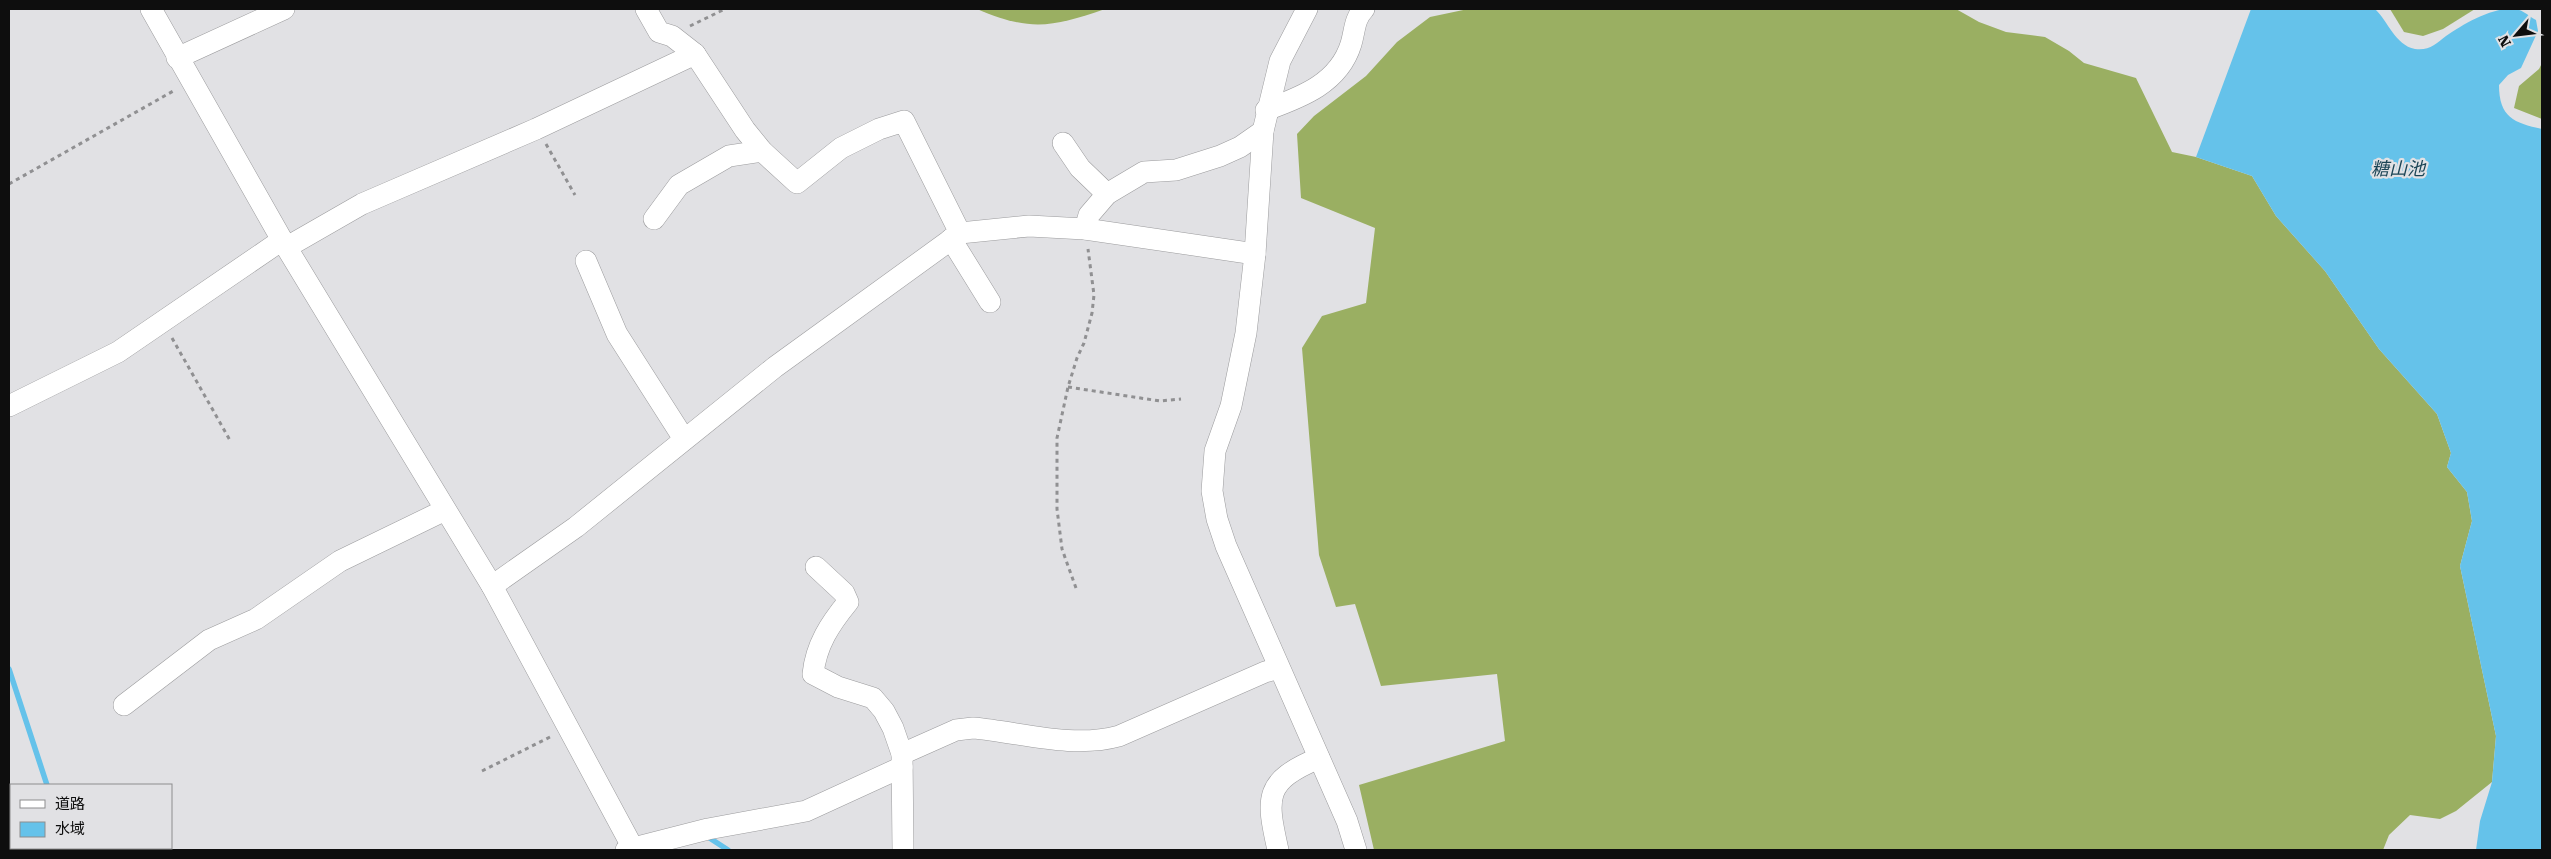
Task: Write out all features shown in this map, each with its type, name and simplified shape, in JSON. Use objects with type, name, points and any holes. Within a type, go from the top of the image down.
[{"type":"street","points":[[150,9],[176,58],[285,244],[492,586],[631,850],[708,829],[806,811],[956,730],[973,728],[1080,742],[1100,741],[1119,736],[1264,672],[1279,668]]},
{"type":"street","points":[[176,58],[247,16],[284,9]]},
{"type":"street","points":[[646,9],[659,32],[672,36],[695,54],[745,130],[762,151],[797,182],[840,148],[879,129],[904,121],[956,236],[990,302]]},
{"type":"street","points":[[1307,9],[1280,61],[1266,110],[1255,254],[1246,333],[1231,406],[1215,451],[1212,491],[1217,519],[1226,546],[1348,821],[1356,850]]},
{"type":"street","points":[[1266,110],[1294,100],[1320,86],[1337,72],[1350,46],[1357,16],[1364,9]]},
{"type":"street","points":[[9,406],[118,352],[285,244],[362,204],[536,129],[695,54]]},
{"type":"street","points":[[1085,229],[1089,214],[1107,194],[1144,172],[1176,170],[1220,156],[1240,147],[1263,131]]},
{"type":"street","points":[[1063,143],[1080,168],[1107,194]]},
{"type":"street","points":[[654,219],[679,185],[729,156],[762,151]]},
{"type":"street","points":[[492,586],[576,527],[775,367],[956,236],[1029,226],[1085,229],[1255,254]]},
{"type":"street","points":[[586,262],[617,334],[684,439]]},
{"type":"street","points":[[124,705],[209,640],[256,619],[340,561],[445,510]]},
{"type":"street","points":[[816,567],[844,593],[848,602],[827,629],[815,661],[813,674],[838,687],[873,698],[884,710],[902,760],[904,850]]},
{"type":"street","points":[[1278,850],[1269,810],[1276,785],[1298,767],[1319,758]]},
{"type":"path","points":[[672,36],[725,9]]},
{"type":"path","points":[[9,184],[190,81]]},
{"type":"path","points":[[536,129],[575,195]]},
{"type":"path","points":[[1076,588],[1062,549],[1057,509],[1056,438],[1076,358],[1084,343],[1093,304],[1094,295],[1085,229]]},
{"type":"path","points":[[163,323],[231,442]]},
{"type":"path","points":[[1068,387],[1160,401],[1181,399]]},
{"type":"path","points":[[482,771],[548,740],[565,724]]},
{"type":"green space","points":[[977,9],[1105,9],[1056,23],[1027,24]]},
{"type":"green space","points":[[1468,9],[1956,9],[1979,22],[2006,32],[2045,37],[2069,51],[2084,63],[2136,78],[2172,152],[2196,157],[2252,176],[2276,216],[2325,271],[2379,349],[2437,414],[2451,453],[2447,467],[2467,492],[2472,521],[2460,566],[2496,736],[2492,782],[2456,811],[2440,819],[2410,815],[2389,835],[2383,850],[1374,850],[1359,785],[1505,741],[1497,674],[1381,686],[1355,604],[1336,607],[1319,555],[1302,348],[1322,316],[1366,303],[1375,228],[1301,198],[1297,134],[1314,116],[1366,76],[1397,42],[1430,17]]},
{"type":"green space","points":[[2390,9],[2475,9],[2443,29],[2423,36],[2404,32]]},
{"type":"green space","points":[[2542,63],[2542,119],[2514,108],[2519,86],[2539,69]]},
{"type":"water","name":"糖山池","points":[[2251,9],[2375,9],[2402,43],[2415,49],[2424,49],[2432,46],[2470,21],[2498,10],[2516,9],[2536,20],[2538,31],[2521,68],[2508,75],[2499,85],[2502,105],[2510,117],[2523,124],[2542,129],[2542,850],[2476,850],[2480,821],[2492,782],[2496,736],[2460,566],[2472,521],[2467,492],[2447,467],[2451,453],[2437,414],[2379,349],[2325,271],[2276,216],[2252,176],[2196,157]]},
{"type":"waterway","points":[[9,669],[47,784]]},
{"type":"waterway","points":[[708,837],[728,850]]}]
